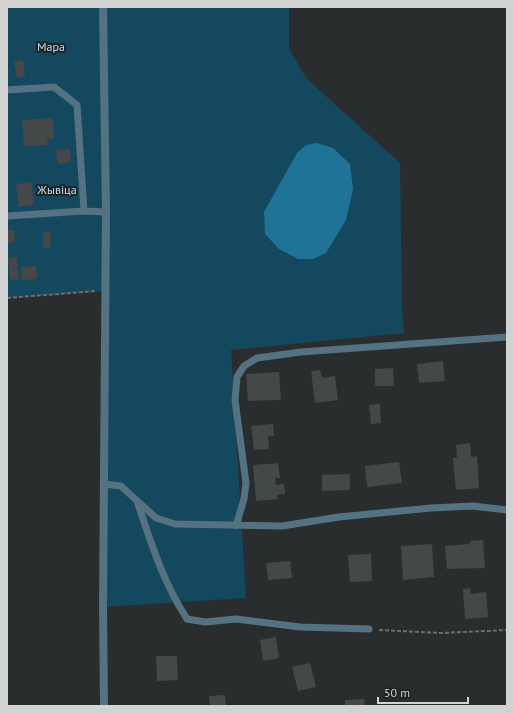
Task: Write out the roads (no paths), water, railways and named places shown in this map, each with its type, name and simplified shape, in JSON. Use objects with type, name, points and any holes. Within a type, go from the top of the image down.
[{"type":"street","points":[[103,7],[106,212],[104,706]]},
{"type":"lane","points":[[7,90],[54,87],[77,105],[84,211]]},
{"type":"lane","points":[[7,216],[84,211],[106,212]]},
{"type":"lane","points":[[236,526],[244,499],[246,483],[235,400],[237,377],[244,366],[257,358],[301,352],[507,337]]},
{"type":"lane","points":[[104,484],[121,486],[156,518],[175,524],[282,526],[339,517],[431,508],[473,506],[507,510]]},
{"type":"lane","points":[[136,499],[158,563],[172,596],[187,619],[205,622],[236,619],[300,627],[369,630]]},
{"type":"park label","name":"Мара","points":[[51,47]]},
{"type":"park label","name":"Жывіца","points":[[57,190]]}]
